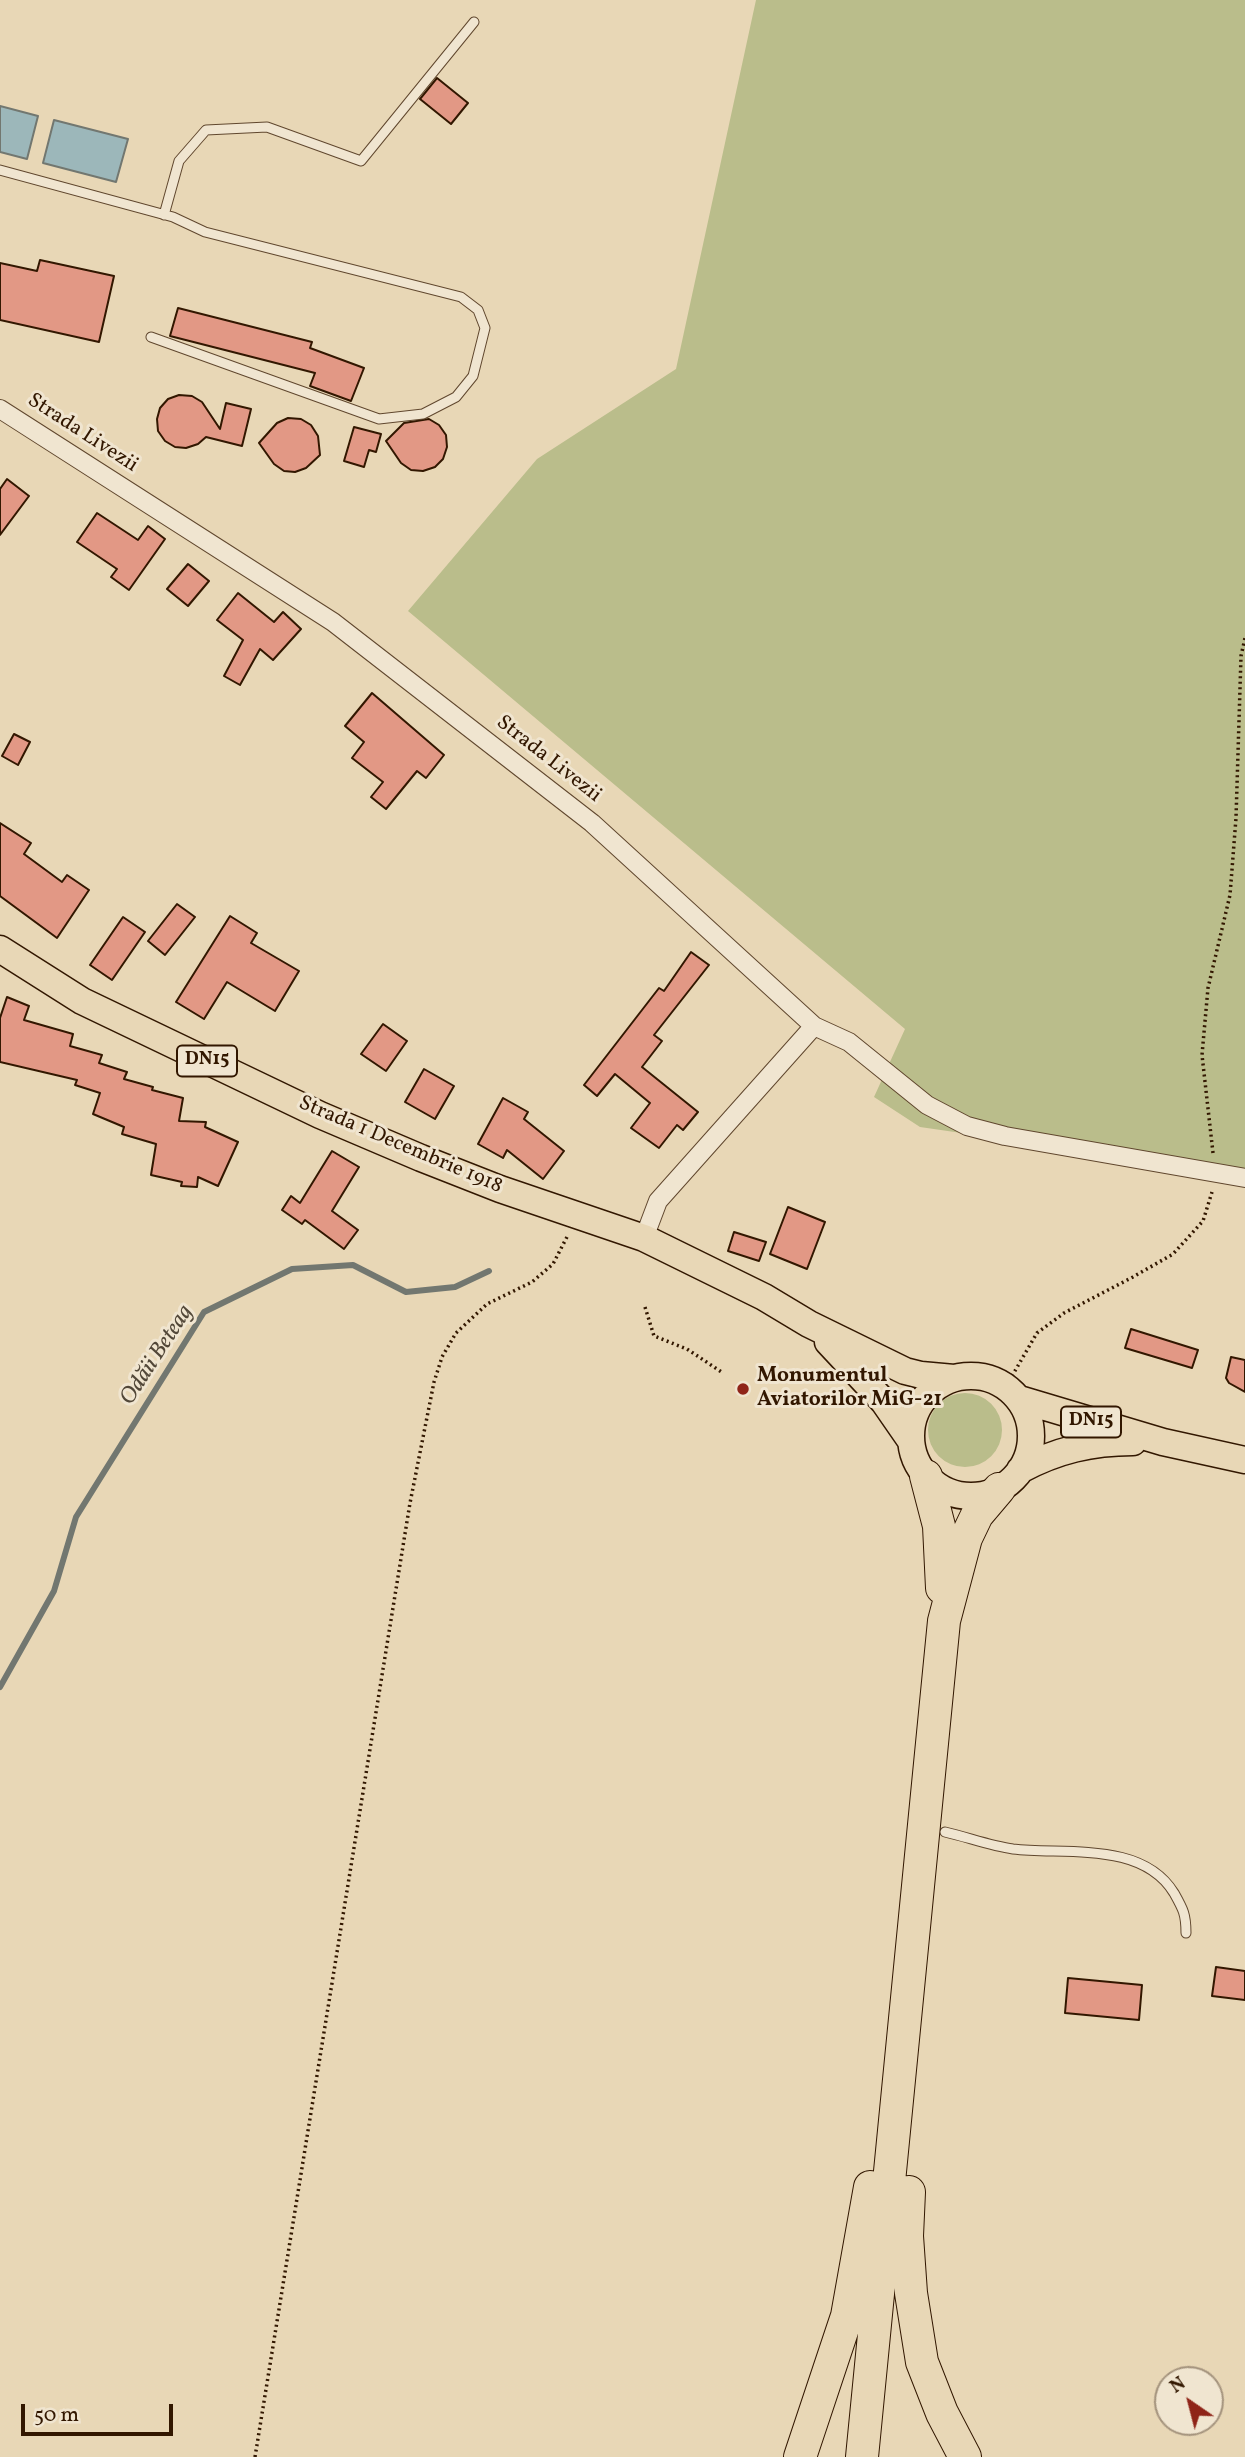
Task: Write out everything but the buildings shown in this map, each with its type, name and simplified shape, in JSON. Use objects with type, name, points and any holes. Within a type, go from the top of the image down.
[{"type":"highway","points":[[862,2457],[944,1621],[939,1526],[926,1476]]},
{"type":"highway","points":[[944,1621],[966,1538],[977,1514],[1009,1480]]},
{"type":"highway","points":[[926,1798],[945,1832],[910,2169],[907,2235],[911,2293],[922,2362],[942,2413],[965,2457]]},
{"type":"highway","points":[[800,2457],[837,2349],[858,2264],[869,2192],[883,2050],[926,1798]]},
{"type":"main road","name":"Strada 1 Decembrie 1918","points":[[0,949],[82,1001],[320,1115],[421,1158],[643,1238],[764,1297],[809,1324],[905,1371],[954,1378]]},
{"type":"main road","name":"Strada 1 Decembrie 1918","points":[[809,1324],[876,1392],[911,1441]]},
{"type":"main road","name":"DN15","points":[[954,1378],[972,1376],[990,1379],[1012,1393],[1163,1442],[1245,1460]]},
{"type":"main road","points":[[911,1441],[913,1421],[921,1402],[935,1387],[954,1378]]},
{"type":"main road","name":"DN15","points":[[1009,1480],[1028,1453],[1031,1435],[1028,1416],[1012,1393]]},
{"type":"main road","name":"DN15","points":[[911,1441],[914,1454],[926,1476],[941,1488],[960,1495],[980,1495],[1044,1458],[1083,1446],[1103,1442],[1163,1442]]},
{"type":"street","name":"Strada Livezii","points":[[0,409],[333,622],[592,822],[814,1026],[849,1042],[927,1105],[967,1126],[1005,1136],[1245,1178]]},
{"type":"street","points":[[643,1238],[658,1201],[814,1026]]},
{"type":"lane","points":[[164,215],[179,162],[206,131],[267,127],[361,161],[474,22]]},
{"type":"lane","points":[[0,170],[164,215],[205,232],[461,297],[478,310],[485,328],[473,376],[456,397],[423,414],[379,419],[151,337]]},
{"type":"lane","points":[[945,1832],[1011,1849],[1123,1857],[1142,1862],[1168,1883],[1186,1913],[1186,1933]]},
{"type":"path","points":[[1012,1393],[1037,1334],[1064,1313],[1173,1254],[1203,1221],[1216,1173],[1202,1055],[1208,988],[1230,895],[1236,818],[1241,656],[1245,638]]},
{"type":"path","points":[[256,2457],[406,1531],[434,1382],[442,1357],[456,1333],[487,1304],[532,1282],[553,1264],[578,1216]]},
{"type":"path","points":[[645,1307],[654,1336],[687,1349],[723,1373]]},
{"type":"green space","points":[[756,0],[1245,0],[1245,1174],[920,1127],[874,1097],[905,1029],[408,611],[537,459],[676,369]]},
{"type":"green space","points":[[958,1393],[972,1393],[986,1399],[996,1409],[1002,1430],[996,1451],[986,1461],[972,1467],[958,1467],[944,1461],[934,1451],[928,1437],[928,1423],[934,1409],[944,1399]]},
{"type":"water","points":[[0,106],[38,116],[27,159],[0,152]]},
{"type":"water","points":[[54,120],[128,139],[116,182],[43,163]]},
{"type":"waterway","name":"Odăii Beteag","points":[[0,1687],[54,1591],[76,1517],[204,1312],[292,1269],[353,1265],[406,1292],[455,1287],[489,1271]]},
{"type":"place","name":"Monumentul Aviatorilor MiG-21","points":[[743,1389]]}]
